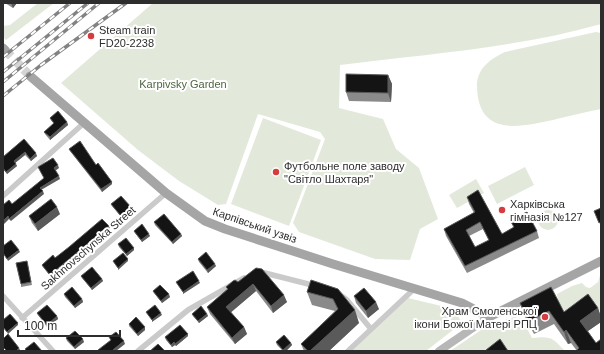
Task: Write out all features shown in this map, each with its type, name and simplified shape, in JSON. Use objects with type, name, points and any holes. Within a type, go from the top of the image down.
[{"type":"main road","name":"Карпівський узвіз","points":[[30,76],[166,193],[205,221],[225,229],[462,303],[489,318]]},
{"type":"main road","points":[[439,351],[489,318],[601,261]]},
{"type":"street","points":[[3,196],[85,122]]},
{"type":"street","name":"Sakhnovschynska Street","points":[[22,318],[166,193]]},
{"type":"street","points":[[138,351],[188,310],[258,270],[321,287]]},
{"type":"street","points":[[348,351],[414,289]]},
{"type":"street","points":[[336,291],[347,300],[372,329]]},
{"type":"street","points":[[3,296],[53,351]]},
{"type":"green space","points":[[38,3],[54,3],[6,40],[3,37],[3,26],[10,25]]},
{"type":"green space","name":"Karpivsky Garden","points":[[153,3],[601,3],[601,24],[504,45],[340,65],[339,108],[383,119],[396,149],[419,168],[438,219],[420,229],[410,260],[375,259],[299,232],[293,223],[325,139],[320,132],[258,114],[226,204],[218,205],[179,181],[138,150],[61,83]]},
{"type":"green space","points":[[596,32],[601,33],[601,109],[540,123],[515,126],[493,122],[485,115],[479,104],[477,81],[481,70],[489,61],[505,52]]},
{"type":"green space","name":"Футбольне поле заводу \"Світло Шахтаря\"","points":[[263,118],[321,140],[289,226],[231,204]]},
{"type":"green space","points":[[525,167],[534,185],[497,204],[488,186]]},
{"type":"green space","points":[[476,179],[484,193],[457,208],[449,195]]},
{"type":"green space","points":[[548,210],[555,213],[558,220],[555,227],[548,230],[541,227],[538,220],[541,213]]},
{"type":"green space","points":[[601,272],[601,313],[596,306],[567,314],[558,301],[557,294],[572,286],[582,283],[586,287],[590,288],[598,282]]},
{"type":"green space","points":[[408,298],[454,309],[462,323],[426,351],[352,351]]},
{"type":"green space","points":[[514,317],[522,319],[532,338],[551,338],[565,351],[450,351],[487,326]]},
{"type":"building","points":[[346,74],[388,75],[388,93],[346,92]]},
{"type":"building","points":[[58,111],[67,122],[50,137],[44,132],[54,123],[50,118]]},
{"type":"building","points":[[24,139],[36,153],[30,159],[25,152],[14,161],[16,164],[6,172],[3,168],[3,157]]},
{"type":"building","points":[[80,141],[96,165],[98,163],[112,182],[101,189],[69,149]]},
{"type":"building","points":[[53,158],[58,165],[54,168],[59,176],[40,188],[43,191],[9,219],[8,216],[3,221],[3,205],[9,200],[12,204],[44,178],[38,167]]},
{"type":"building","points":[[478,190],[502,234],[514,227],[510,220],[527,212],[537,231],[465,266],[444,229],[475,212],[467,197]],"holes":[[[480,222],[489,240],[475,247],[466,230]]]},
{"type":"building","points":[[121,196],[131,207],[121,216],[111,204]]},
{"type":"building","points":[[51,199],[57,207],[35,224],[29,216]]},
{"type":"building","points":[[601,208],[601,222],[599,223],[594,211]]},
{"type":"building","points":[[164,214],[181,234],[172,242],[154,222]]},
{"type":"building","points":[[102,219],[109,226],[50,275],[42,265],[53,255],[55,258]]},
{"type":"building","points":[[142,224],[149,234],[141,240],[134,231]]},
{"type":"building","points":[[126,238],[134,248],[126,254],[118,244]]},
{"type":"building","points":[[11,240],[19,250],[7,259],[3,253],[3,246]]},
{"type":"building","points":[[206,252],[215,264],[207,270],[198,259]]},
{"type":"building","points":[[123,253],[128,259],[118,268],[113,261]]},
{"type":"building","points":[[27,261],[31,282],[21,284],[16,263]]},
{"type":"building","points":[[92,267],[102,279],[91,288],[81,276]]},
{"type":"building","points":[[256,268],[262,269],[284,295],[271,306],[253,284],[226,307],[244,327],[232,338],[207,307],[228,289],[226,287],[233,281],[235,280],[238,282]]},
{"type":"building","points":[[193,271],[199,281],[183,292],[176,282]]},
{"type":"building","points":[[311,280],[338,289],[355,310],[310,351],[308,351],[301,344],[338,309],[333,299],[307,292]]},
{"type":"building","points":[[160,285],[169,294],[161,301],[153,291]]},
{"type":"building","points":[[72,287],[82,299],[74,306],[64,294]]},
{"type":"building","points":[[551,287],[564,312],[588,294],[598,308],[580,321],[596,343],[601,339],[601,351],[577,351],[579,348],[566,330],[564,332],[549,311],[529,321],[520,303]]},
{"type":"building","points":[[364,288],[376,302],[366,311],[354,296]]},
{"type":"building","points":[[47,305],[57,316],[47,325],[37,313]]},
{"type":"building","points":[[155,305],[161,313],[152,320],[146,312]]},
{"type":"building","points":[[201,306],[207,314],[198,321],[192,314]]},
{"type":"building","points":[[10,314],[18,323],[7,332],[3,327],[3,320]]},
{"type":"building","points":[[136,317],[145,327],[137,334],[129,324]]},
{"type":"building","points":[[180,325],[188,334],[175,344],[174,342],[171,345],[165,337]]},
{"type":"building","points":[[75,331],[83,339],[74,347],[66,338]]},
{"type":"building","points":[[116,332],[124,341],[113,351],[98,350],[111,340],[109,337]]},
{"type":"building","points":[[8,334],[19,348],[16,351],[7,351],[3,347],[3,339]]},
{"type":"building","points":[[284,335],[291,343],[283,350],[276,342]]},
{"type":"building","points":[[500,339],[508,351],[486,350]]},
{"type":"building","points":[[34,342],[42,351],[27,351],[25,349]]},
{"type":"building","points":[[158,344],[164,350],[163,351],[150,351]]},
{"type":"tunnel","points":[[5,50],[30,76]]},
{"type":"railway","points":[[3,57],[70,3]]},
{"type":"railway","points":[[3,72],[88,3]]},
{"type":"railway","points":[[3,82],[99,3]]},
{"type":"railway","points":[[3,96],[41,65],[126,3]]},
{"type":"place","name":"Steam train FD20-2238","points":[[91,36]]},
{"type":"place","name":"Футбольне поле заводу \"Світло Шахтаря\"","points":[[276,172]]},
{"type":"place","name":"Харківська гімназія №127","points":[[502,210]]},
{"type":"place","name":"Храм Смоленської ікони Божої Матері РПЦ","points":[[545,317]]}]
